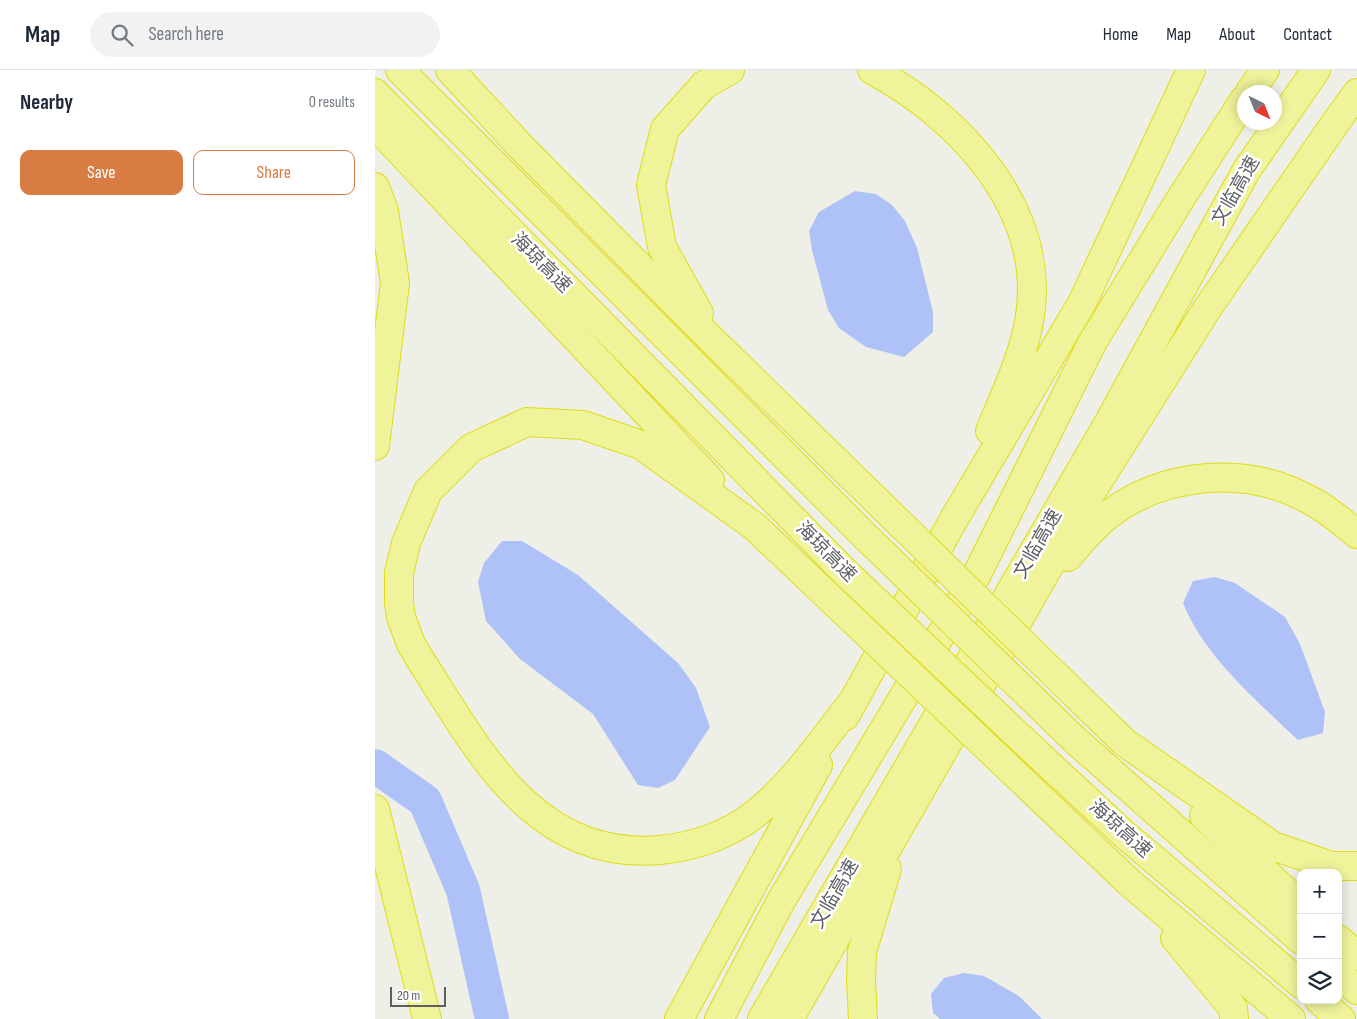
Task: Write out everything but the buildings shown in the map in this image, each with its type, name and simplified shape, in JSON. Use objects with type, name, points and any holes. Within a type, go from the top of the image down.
[{"type":"highway","name":"海琼高速","points":[[400,70],[867,538],[1075,740],[1297,936]]},
{"type":"highway","points":[[450,70],[522,148],[717,345],[1124,742],[1297,901]]},
{"type":"highway","points":[[717,345],[662,247],[651,185],[665,128],[704,85],[730,70]]},
{"type":"highway","points":[[872,70],[897,83],[954,127],[1005,192],[1023,230],[1028,251],[1032,294],[1026,338],[954,519]]},
{"type":"highway","points":[[679,1019],[954,519],[1082,303],[1191,70]]},
{"type":"highway","points":[[1254,85],[1265,70]]},
{"type":"highway","name":"文临高速","points":[[762,1019],[1109,422],[1245,171],[1315,70]]},
{"type":"highway","name":"海琼高速","points":[[375,93],[846,573],[1125,834],[1297,981]]},
{"type":"highway","points":[[789,1019],[1094,488],[1207,309],[1357,93]]},
{"type":"highway","name":"文临高速","points":[[719,1019],[781,901],[976,576],[1092,343],[1181,198],[1237,112]]},
{"type":"highway","points":[[375,125],[754,526],[1130,883],[1291,1019]]},
{"type":"highway","points":[[375,187],[385,211],[395,284],[375,446]]},
{"type":"highway","points":[[754,526],[641,445],[583,425],[527,422],[471,448],[428,492],[401,558],[398,588],[401,617],[411,644],[418,656],[488,764],[529,807],[546,820],[565,832],[606,846],[642,851],[671,849],[713,838],[733,828],[753,816],[786,785],[854,700]]},
{"type":"highway","points":[[1016,623],[1079,542],[1101,521],[1125,504],[1142,495],[1181,482],[1224,477],[1266,483],[1306,498],[1325,508],[1357,534]]},
{"type":"highway","points":[[1124,742],[1273,846],[1331,866],[1357,866]]},
{"type":"highway","points":[[375,809],[427,1019]]},
{"type":"highway","points":[[863,1019],[862,952],[903,819]]},
{"type":"highway","points":[[1130,883],[1233,1008],[1234,1019]]},
{"type":"highway","points":[[1342,943],[1357,956]]},
{"type":"highway","points":[[1342,977],[1357,990]]},
{"type":"highway","points":[[1324,1004],[1341,1019]]},
{"type":"water","points":[[855,191],[876,194],[892,205],[905,221],[917,248],[933,312],[933,332],[904,357],[866,347],[839,328],[828,310],[812,250],[809,231],[819,212]]},
{"type":"water","points":[[502,541],[522,541],[578,575],[678,663],[696,688],[710,727],[675,780],[658,788],[638,785],[593,714],[520,659],[486,621],[478,582],[484,563]]},
{"type":"water","points":[[1215,577],[1235,583],[1285,617],[1300,644],[1325,712],[1323,733],[1298,740],[1233,677],[1204,641],[1192,623],[1183,603],[1193,581]]},
{"type":"water","points":[[964,973],[984,976],[1019,996],[1042,1019],[940,1019],[933,1013],[931,994],[944,978]]},
{"type":"waterway","points":[[375,766],[425,801],[463,890],[492,1019]]}]
